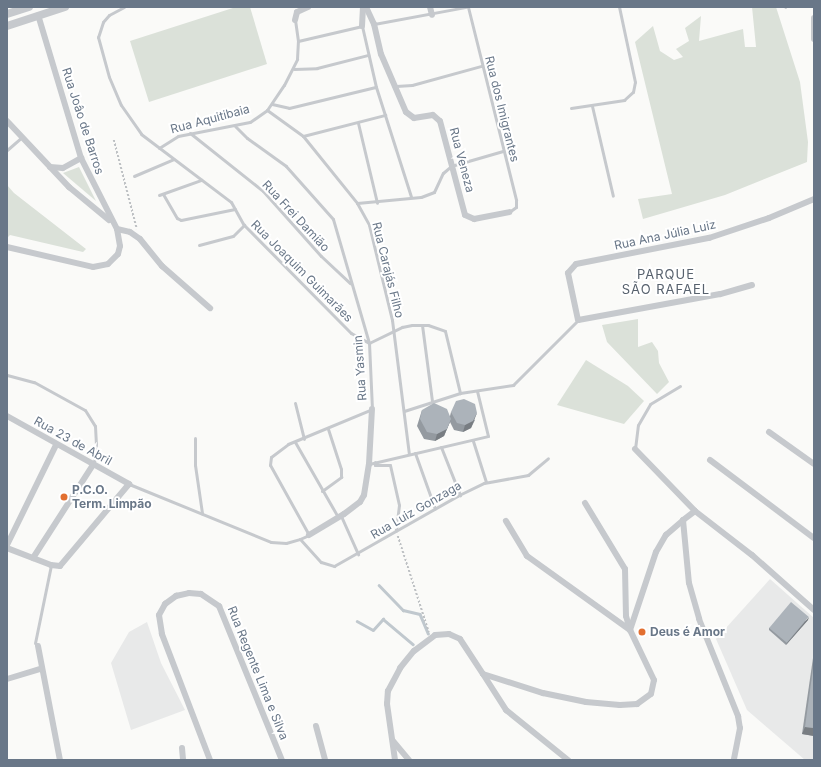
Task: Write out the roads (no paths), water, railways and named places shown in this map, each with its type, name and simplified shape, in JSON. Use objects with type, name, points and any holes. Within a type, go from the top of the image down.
[{"type":"street","points":[[7,14],[29,7]]},
{"type":"street","points":[[7,26],[65,7]]},
{"type":"street","name":"Rua Aquitibaia","points":[[295,20],[298,12],[308,7]]},
{"type":"street","points":[[364,7],[374,24],[381,54],[396,86]]},
{"type":"street","points":[[362,26],[364,7]]},
{"type":"street","points":[[430,7],[432,15]]},
{"type":"street","name":"Rua Joâo de Barros","points":[[38,16],[80,158],[107,216]]},
{"type":"street","points":[[814,18],[814,39]]},
{"type":"street","name":"Rua Veneza","points":[[396,86],[406,112],[411,117],[429,114],[437,117],[465,215],[474,220],[509,212]]},
{"type":"street","points":[[7,121],[69,187],[107,216],[117,229],[120,246],[118,254],[108,264],[102,266],[80,265],[7,247]]},
{"type":"street","points":[[50,167],[63,168],[80,158]]},
{"type":"street","name":"Rua Ana Júlia Luiz","points":[[578,320],[568,273],[573,265],[709,238],[769,218],[814,199]]},
{"type":"street","points":[[117,229],[130,232],[140,239],[162,266],[210,308]]},
{"type":"street","points":[[578,320],[720,294],[752,285]]},
{"type":"street","points":[[309,534],[340,517],[360,502],[364,495],[372,463],[372,409]]},
{"type":"street","name":"Rua 23 de Abril","points":[[7,416],[56,445],[129,484]]},
{"type":"street","points":[[769,432],[814,464]]},
{"type":"street","points":[[7,545],[56,445]]},
{"type":"street","points":[[635,449],[695,511],[752,555],[814,610]]},
{"type":"street","points":[[710,460],[814,538]]},
{"type":"street","points":[[33,558],[93,465]]},
{"type":"street","points":[[7,548],[56,567],[63,563],[129,484]]},
{"type":"street","points":[[483,674],[563,698],[620,705],[637,704],[651,694],[654,680],[630,630],[626,616],[625,569],[584,503]]},
{"type":"street","points":[[630,630],[656,552],[666,535],[682,520],[695,511]]},
{"type":"street","points":[[682,520],[693,599],[738,716],[740,728],[734,760]]},
{"type":"street","points":[[506,521],[527,556],[630,630]]},
{"type":"street","name":"Rua Regente Lima e Silva","points":[[210,760],[162,634],[159,615],[165,604],[176,596],[189,593],[201,594],[219,606],[282,760]]},
{"type":"street","points":[[395,760],[387,704],[388,691],[400,668],[414,651],[431,637],[448,634],[460,639],[506,710],[568,760]]},
{"type":"street","points":[[37,645],[40,669],[60,760]]},
{"type":"street","points":[[7,679],[40,669]]},
{"type":"street","points":[[316,726],[324,760]]},
{"type":"street","points":[[393,740],[409,760]]},
{"type":"street","points":[[182,748],[183,760]]},
{"type":"lane","name":"Rua Joaquim Guimarães","points":[[124,7],[102,22],[98,37],[102,53],[127,117],[141,134],[158,148],[175,159],[231,202],[244,225],[342,325],[369,343]]},
{"type":"lane","points":[[374,24],[432,15],[467,7]]},
{"type":"lane","name":"Rua dos Imigrantes","points":[[467,7],[516,205],[509,212]]},
{"type":"lane","points":[[571,108],[624,100],[635,87],[619,7]]},
{"type":"lane","name":"Rua Aquitibaia","points":[[158,148],[178,136],[250,122],[267,110],[294,69],[298,41],[295,20]]},
{"type":"lane","points":[[298,41],[362,26],[376,87],[411,198]]},
{"type":"lane","points":[[294,69],[317,68],[368,55]]},
{"type":"lane","points":[[396,86],[412,85],[481,66]]},
{"type":"lane","points":[[272,104],[289,108],[376,87]]},
{"type":"lane","points":[[592,106],[613,196]]},
{"type":"lane","name":"Rua Carajás Filho","points":[[267,110],[303,136],[357,203],[369,225],[393,331],[409,454]]},
{"type":"lane","points":[[303,136],[385,115]]},
{"type":"lane","points":[[358,123],[377,203]]},
{"type":"lane","name":"Rua Yasmin","points":[[235,126],[247,138],[286,166],[326,209],[339,234],[350,283],[369,343],[372,409],[275,452],[270,465],[309,534]]},
{"type":"lane","name":"Rua Frei Damião","points":[[190,133],[263,191],[321,256],[350,283]]},
{"type":"lane","points":[[7,150],[22,137]]},
{"type":"lane","points":[[357,203],[377,203],[411,198],[434,192],[443,173],[451,166],[503,152]]},
{"type":"lane","points":[[134,176],[175,159]]},
{"type":"lane","points":[[159,195],[201,180]]},
{"type":"lane","points":[[163,194],[177,218],[182,220],[235,209]]},
{"type":"lane","points":[[199,245],[233,236],[244,225]]},
{"type":"lane","points":[[404,412],[432,401],[460,393],[513,385],[559,337],[578,320]]},
{"type":"lane","points":[[422,325],[432,401]]},
{"type":"lane","points":[[369,343],[402,327],[422,325],[437,327],[446,333],[460,393]]},
{"type":"lane","points":[[7,375],[34,382],[85,410],[95,426],[96,444],[93,465]]},
{"type":"lane","points":[[635,449],[638,425],[650,404],[659,396],[680,386]]},
{"type":"lane","points":[[372,463],[473,441],[488,436],[477,391]]},
{"type":"lane","points":[[294,403],[304,438]]},
{"type":"lane","points":[[322,491],[341,477],[341,469],[328,429]]},
{"type":"lane","points":[[195,438],[195,464],[202,513]]},
{"type":"lane","points":[[473,441],[486,482]]},
{"type":"lane","points":[[295,442],[322,491],[340,517],[358,554]]},
{"type":"lane","points":[[441,447],[460,495]]},
{"type":"lane","points":[[415,453],[435,509]]},
{"type":"lane","name":"Rua Luiz Gonzaga","points":[[300,539],[321,562],[330,566],[358,554],[435,509],[486,482],[528,475],[548,458]]},
{"type":"lane","points":[[372,463],[375,465],[390,465],[399,505],[396,531]]},
{"type":"lane","points":[[129,484],[271,542],[286,544],[309,534]]},
{"type":"lane","points":[[37,645],[51,565]]},
{"type":"waterway","points":[[379,585],[403,610],[420,614],[428,633]]},
{"type":"waterway","points":[[357,621],[373,630],[383,619],[413,644]]},
{"type":"place","name":"P.C.O. Term. Limpão","points":[[64,497]]},
{"type":"place","name":"Deus é Amor","points":[[642,632]]},
{"type":"district","name":"PARQUE SÃO RAFAEL","points":[[666,282]]}]
